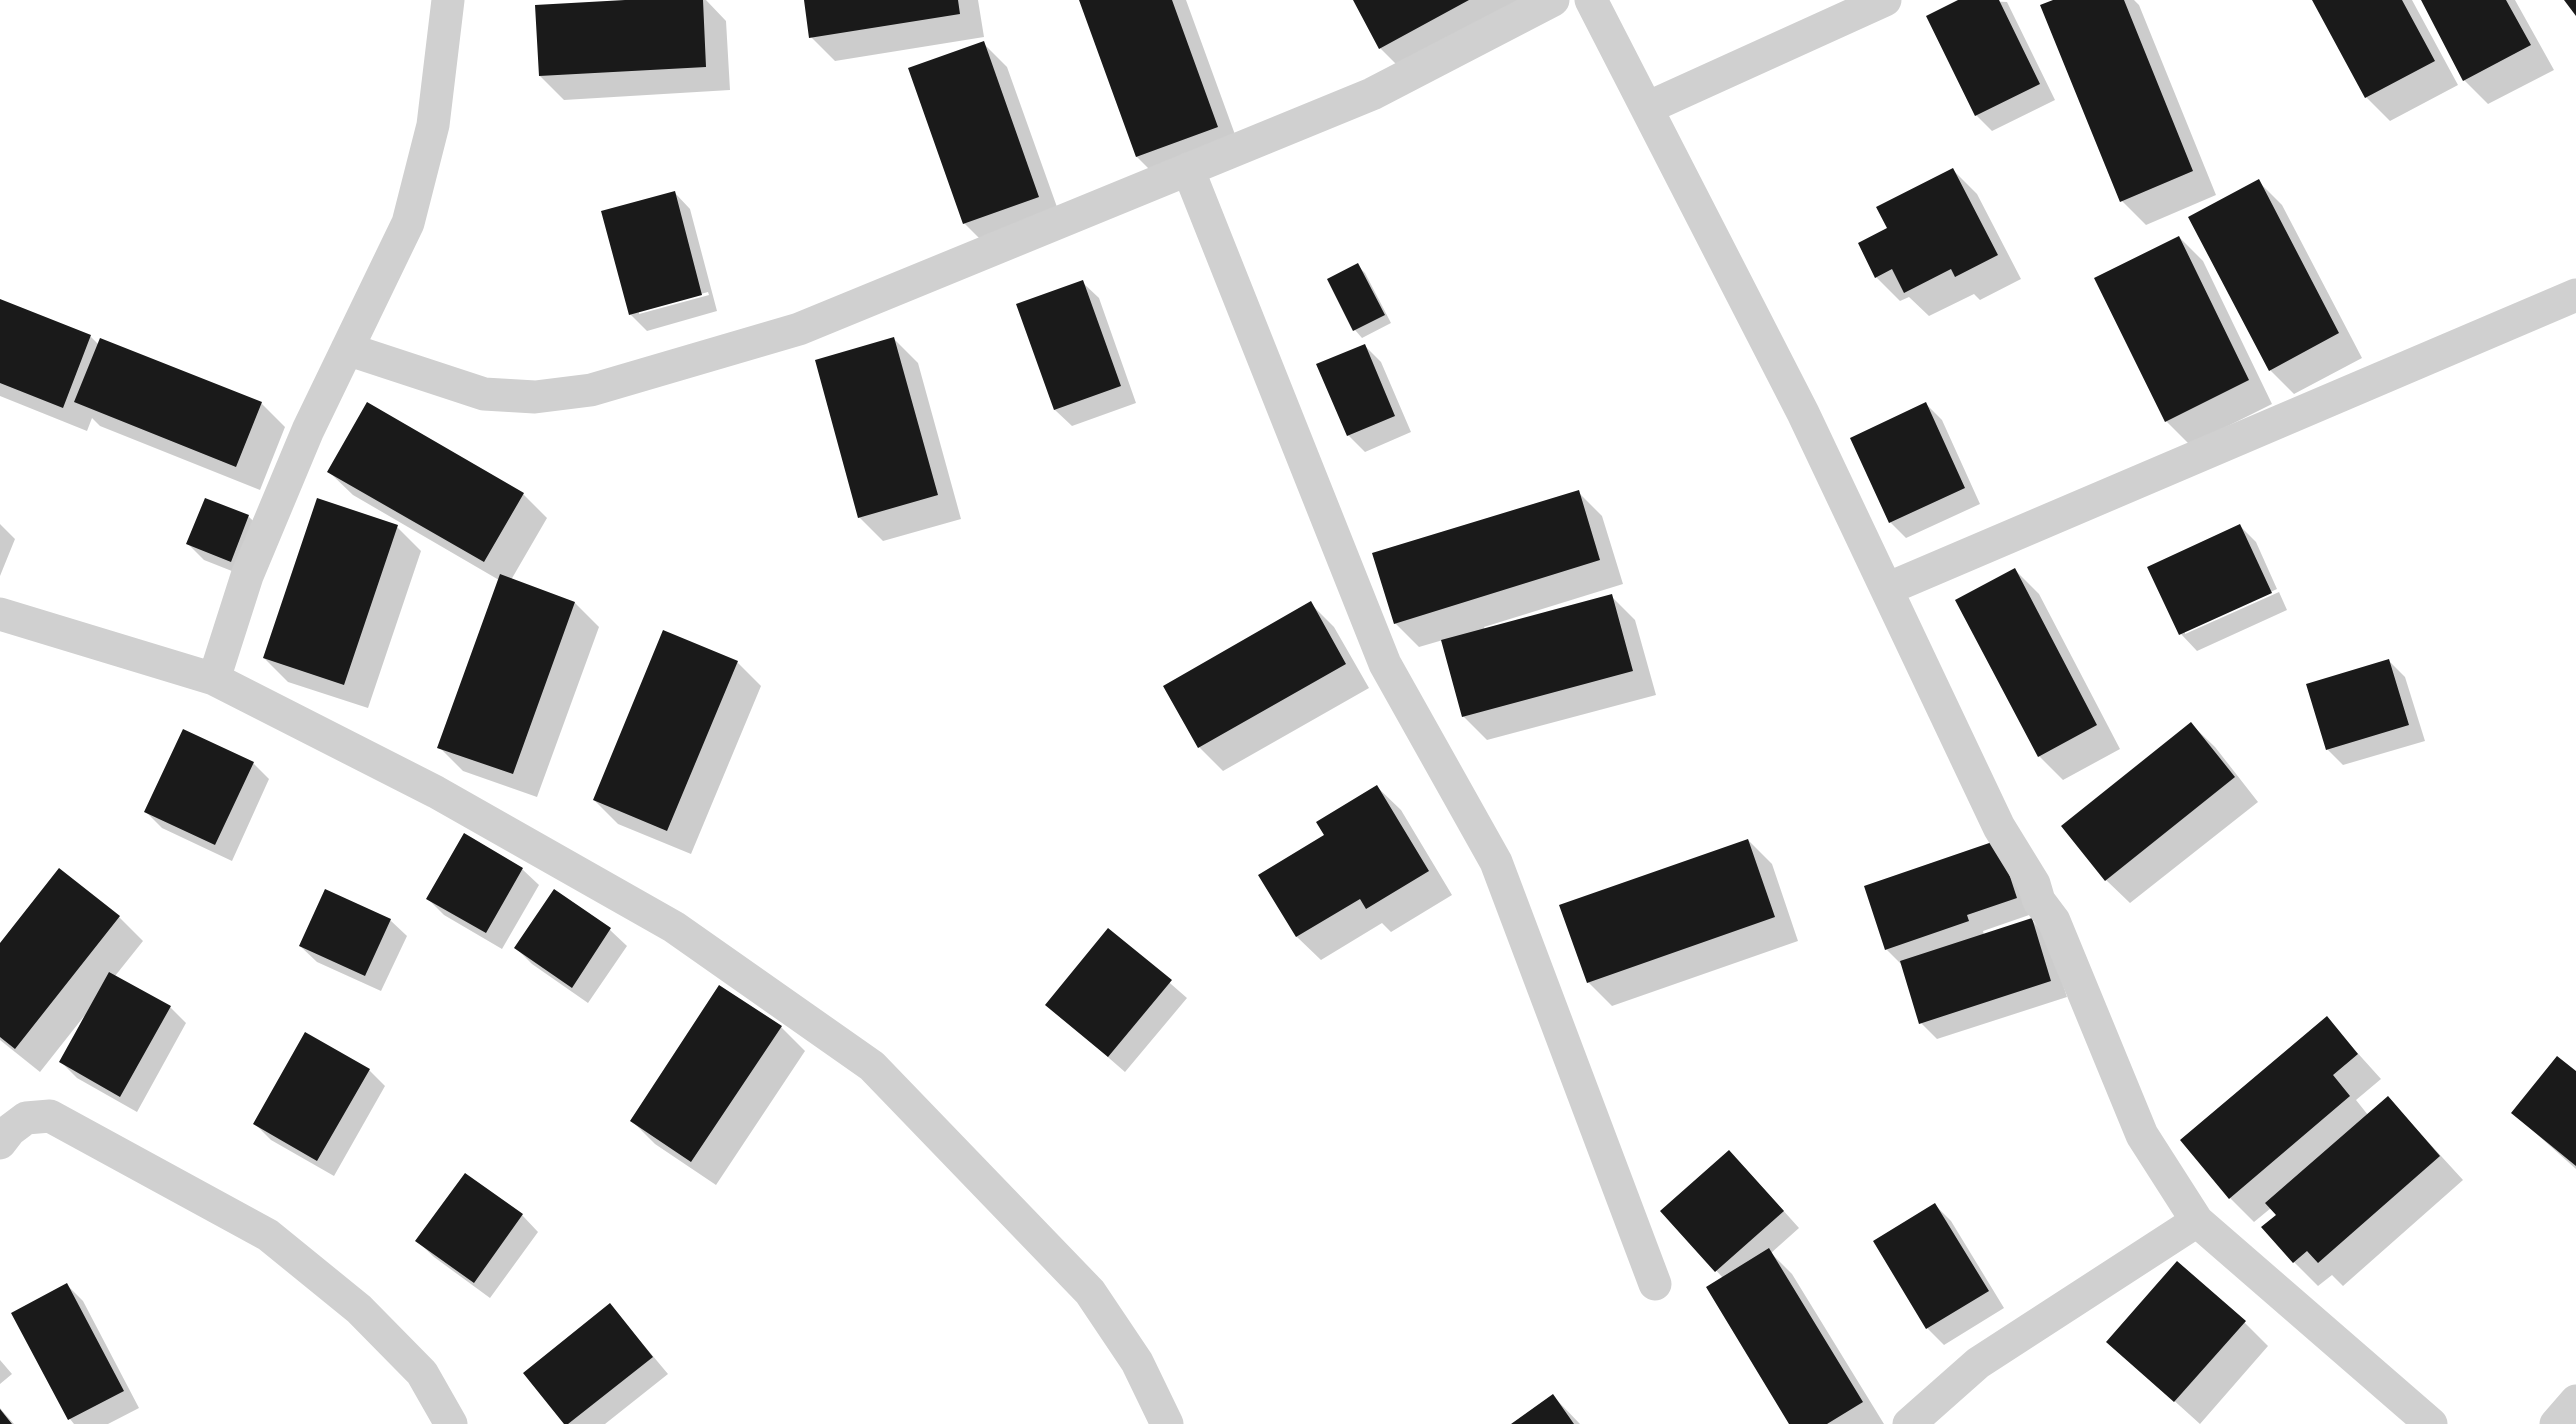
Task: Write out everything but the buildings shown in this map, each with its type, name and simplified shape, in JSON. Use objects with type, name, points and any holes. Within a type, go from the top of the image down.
[{"type":"street","points":[[214,680],[248,576],[308,430],[408,223],[433,125],[448,0]]},
{"type":"street","points":[[346,349],[484,394],[535,397],[591,390],[799,329],[1372,94],[1553,0]]},
{"type":"street","points":[[1592,0],[1803,413],[2000,827],[2034,884],[2039,901],[2054,921],[2142,1135],[2197,1221],[2431,1424]]},
{"type":"street","points":[[1647,108],[1885,0]]},
{"type":"street","points":[[1188,169],[1385,664],[1496,862],[1655,1284]]},
{"type":"street","points":[[1887,589],[2576,295]]},
{"type":"street","points":[[0,614],[214,680],[436,792],[674,927],[872,1066],[1090,1292],[1137,1362],[1167,1424]]},
{"type":"street","points":[[0,1143],[10,1130],[26,1118],[50,1116],[268,1235],[359,1309],[422,1373],[451,1424]]},
{"type":"street","points":[[1909,1424],[1978,1364],[2197,1221]]},
{"type":"street","points":[[2556,1424],[2576,1401]]}]
